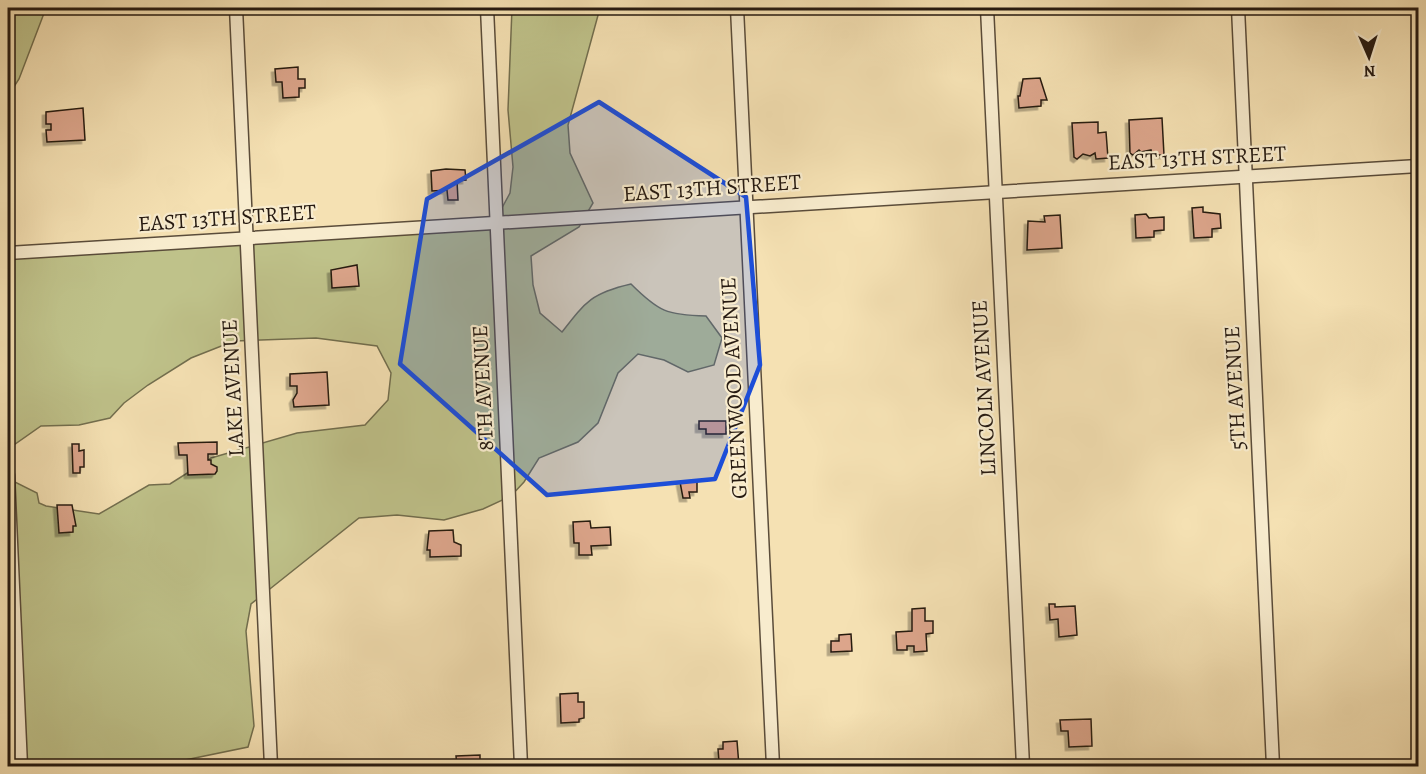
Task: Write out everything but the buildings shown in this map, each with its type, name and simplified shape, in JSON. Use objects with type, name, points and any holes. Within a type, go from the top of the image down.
[{"type":"street","name":"LAKE AVENUE","points":[[236,8],[271,766]]},
{"type":"street","name":"8TH AVENUE","points":[[487,8],[521,766]]},
{"type":"street","name":"GREENWOOD AVENUE","points":[[737,8],[773,766]]},
{"type":"street","name":"LINCOLN AVENUE","points":[[987,8],[1023,766]]},
{"type":"street","name":"5TH AVENUE","points":[[1238,8],[1273,766]]},
{"type":"street","name":"EAST 13TH STREET","points":[[8,253],[1419,166]]},
{"type":"street","points":[[8,476],[21,766]]},
{"type":"highlighted area","points":[[599,102],[746,197],[760,365],[715,479],[547,495],[400,364],[427,199]]},
{"type":"green space","points":[[8,8],[46,8],[19,79],[8,96]]},
{"type":"green space","points":[[512,8],[600,8],[568,125],[570,153],[593,203],[579,227],[531,256],[533,285],[540,313],[562,332],[577,313],[598,295],[631,284],[649,301],[664,310],[682,315],[706,316],[722,338],[714,365],[688,372],[664,360],[638,354],[618,373],[598,423],[578,442],[539,458],[524,482],[511,496],[483,509],[444,520],[397,515],[359,518],[251,604],[246,631],[254,726],[248,747],[156,766],[8,766],[8,482],[13,481],[37,493],[39,503],[46,506],[99,514],[149,485],[170,484],[211,458],[297,433],[365,425],[388,400],[391,373],[377,346],[316,338],[234,341],[191,358],[148,385],[124,403],[110,418],[79,425],[41,426],[8,449],[8,247],[497,217],[510,193],[513,167],[508,110]]}]
